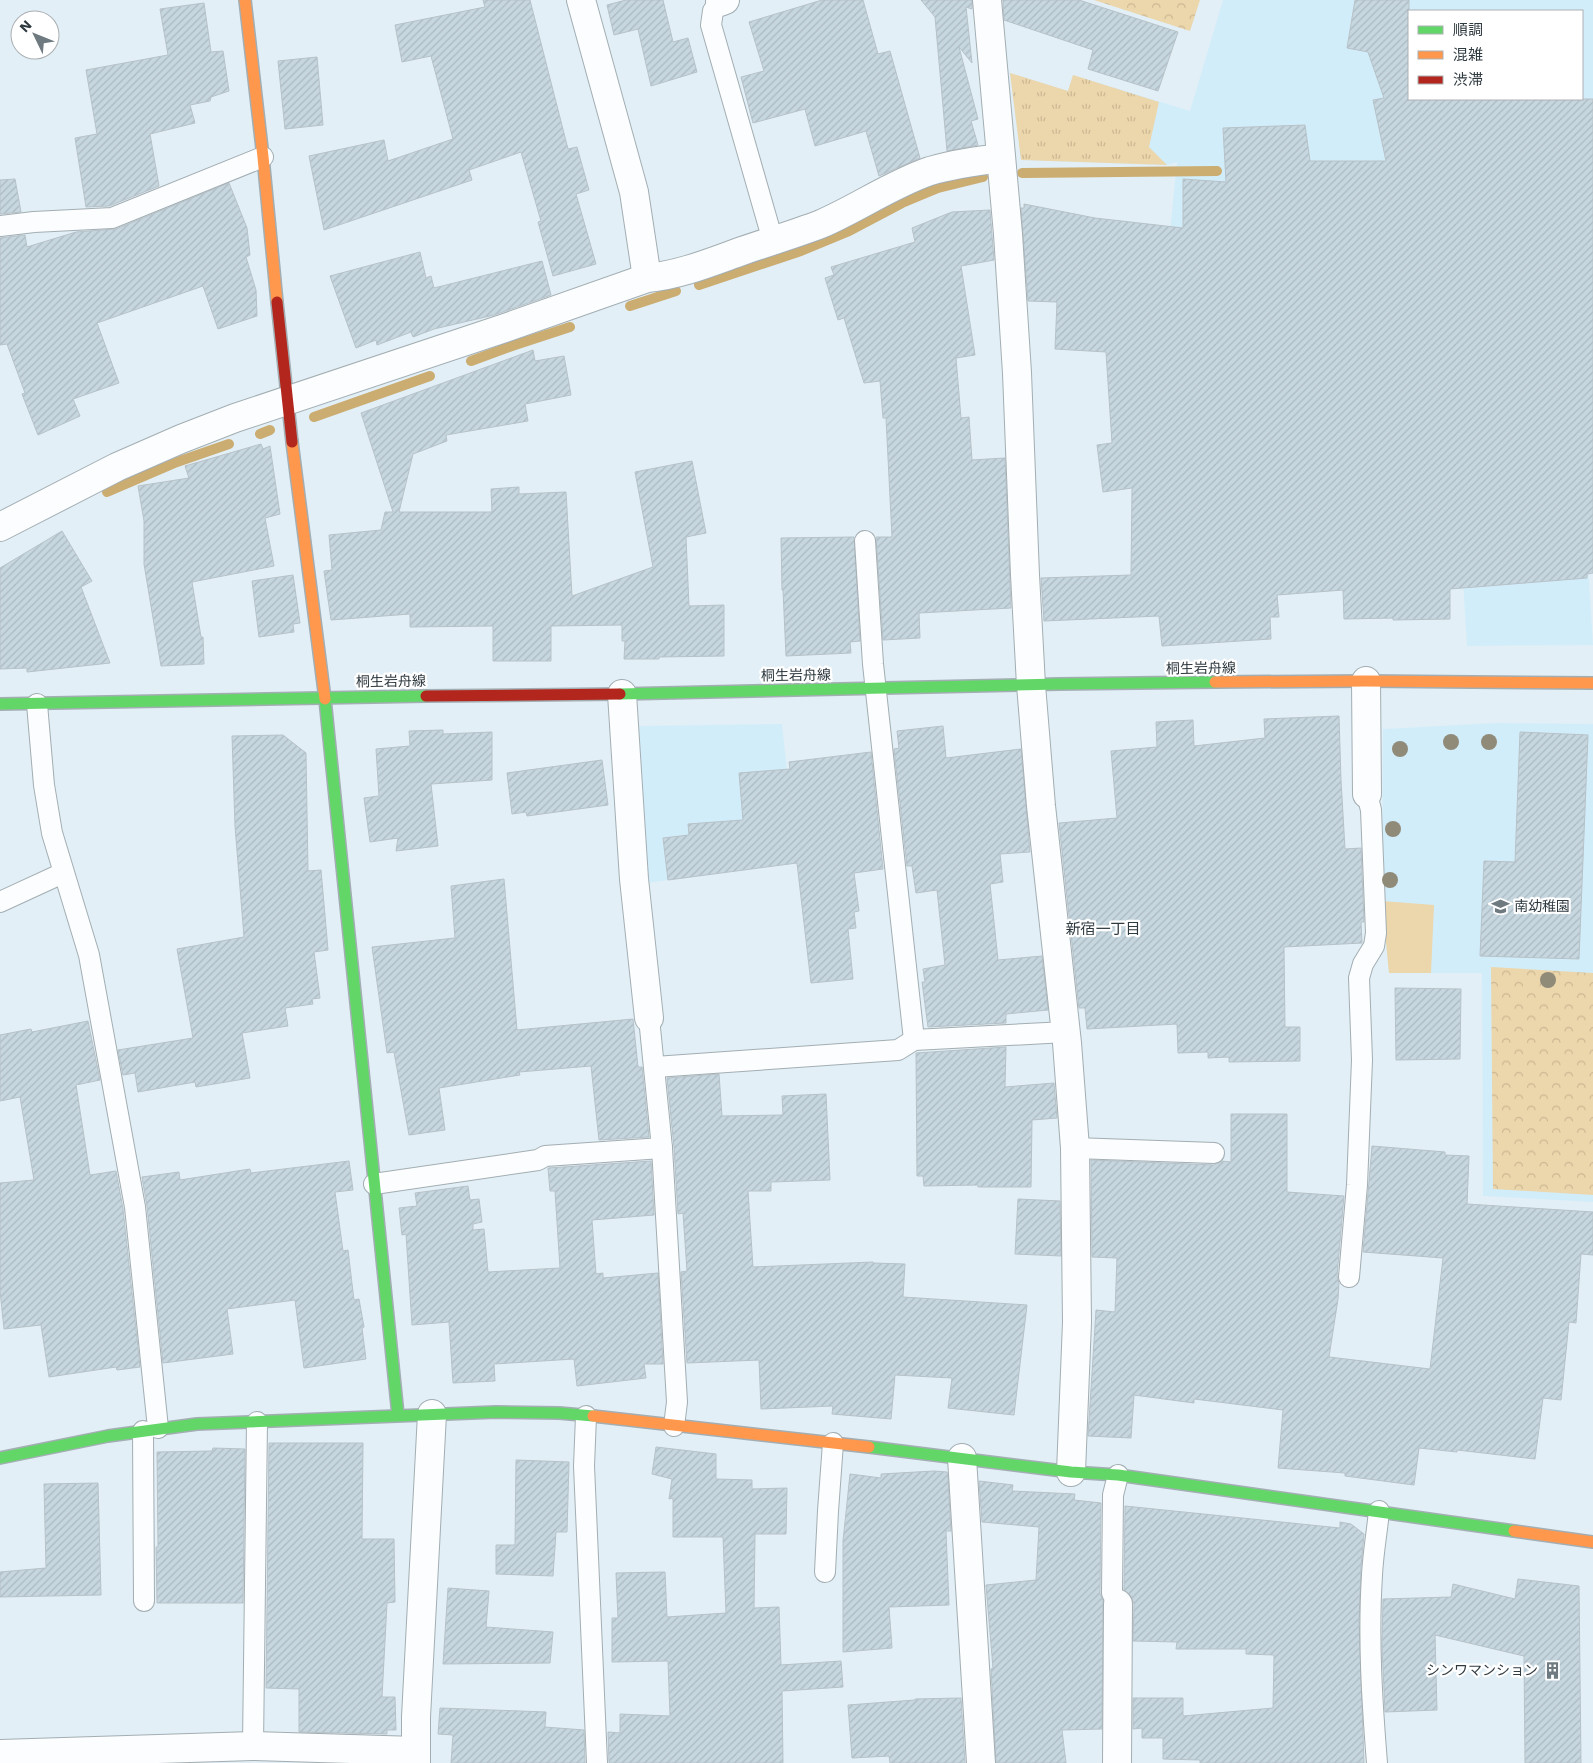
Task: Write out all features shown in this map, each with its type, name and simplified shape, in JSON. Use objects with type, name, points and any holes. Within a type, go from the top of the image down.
[{"type":"street","points":[[245,0],[263,157],[286,400],[325,698],[398,1415]]},
{"type":"street","points":[[581,0],[634,192],[647,278]]},
{"type":"street","points":[[987,0],[1005,191],[1017,373],[1031,685],[1035,712],[1041,806],[1066,1032],[1075,1148],[1077,1322],[1071,1472]]},
{"type":"street","points":[[0,526],[117,467],[260,408],[478,337],[647,278],[682,272],[773,241],[821,224],[896,186],[929,172],[956,165],[1001,158]]},
{"type":"street","points":[[1366,681],[1367,794]]},
{"type":"street","name":"桐生岩舟線","points":[[0,704],[1031,685],[1366,681],[1593,683]]},
{"type":"street","points":[[622,694],[634,879],[649,1018]]},
{"type":"street","points":[[0,1458],[65,1444],[197,1424],[496,1412],[559,1413],[834,1443],[1071,1472],[1118,1475],[1593,1542]]},
{"type":"street","points":[[0,1754],[253,1746],[416,1757],[416,1717],[432,1414]]},
{"type":"street","points":[[962,1458],[981,1763]]},
{"type":"street","points":[[1117,1763],[1118,1604]]},
{"type":"lane","points":[[722,1],[713,11],[711,25],[773,241]]},
{"type":"lane","points":[[0,226],[34,222],[112,218],[263,157]]},
{"type":"lane","points":[[865,541],[874,664],[914,1040]]},
{"type":"lane","points":[[37,704],[46,804],[62,873],[89,955],[135,1207],[142,1270],[150,1430],[144,1600]]},
{"type":"lane","points":[[1349,1277],[1357,1185],[1362,1060],[1359,978],[1363,964],[1374,946],[1376,933],[1371,810],[1367,794]]},
{"type":"lane","points":[[0,902],[62,873]]},
{"type":"lane","points":[[649,1018],[662,1148],[677,1402],[674,1426]]},
{"type":"lane","points":[[654,1067],[898,1050],[914,1040],[1066,1032]]},
{"type":"lane","points":[[374,1184],[538,1160],[545,1156],[662,1148]]},
{"type":"lane","points":[[1075,1148],[1214,1153]]},
{"type":"lane","points":[[586,1416],[584,1466],[597,1763]]},
{"type":"lane","points":[[253,1746],[257,1422]]},
{"type":"lane","points":[[825,1572],[834,1443]]},
{"type":"lane","points":[[1118,1475],[1113,1495],[1112,1593],[1118,1604]]},
{"type":"lane","points":[[1377,1763],[1371,1663],[1371,1615],[1372,1574],[1379,1511]]},
{"type":"shaded area","points":[[1223,0],[1593,0],[1593,518],[1585,520],[1593,645],[1467,646],[1461,549],[1158,350],[1177,162],[1167,165],[1021,160],[1010,73],[1068,91],[1073,75],[1190,111]]},
{"type":"shaded area","points":[[1496,723],[1593,724],[1593,1202],[1483,1196],[1482,973],[1389,973],[1382,901],[1383,729]]},
{"type":"shaded area","points":[[782,724],[797,863],[646,883],[636,726]]},
{"type":"green space","points":[[1094,0],[1200,0],[1190,31]]},
{"type":"green space","points":[[1010,73],[1068,91],[1073,75],[1159,102],[1149,147],[1167,165],[1021,160]]},
{"type":"green space","points":[[1382,901],[1434,905],[1431,973],[1389,973]]},
{"type":"green space","points":[[1491,967],[1593,973],[1593,1195],[1493,1189]]},
{"type":"building","points":[[483,0],[530,0],[568,149],[577,147],[589,190],[576,194],[596,264],[553,276],[538,222],[541,221],[521,152],[469,170],[472,180],[324,230],[309,156],[384,140],[388,161],[453,139],[431,56],[402,62],[395,25],[485,7]]},
{"type":"building","points":[[626,0],[663,0],[673,42],[688,38],[697,72],[651,86],[638,29],[614,35],[607,5]]},
{"type":"building","points":[[822,0],[863,0],[878,54],[890,51],[920,158],[879,176],[866,131],[815,146],[805,109],[753,123],[741,77],[764,71],[749,22]]},
{"type":"building","points":[[921,0],[972,0],[972,9],[966,7],[972,63],[959,47],[978,119],[971,121],[978,145],[947,151],[935,17]]},
{"type":"building","points":[[1003,0],[1079,0],[1178,32],[1158,91],[1088,69],[1093,50],[1004,20]]},
{"type":"building","points":[[1355,0],[1409,0],[1408,100],[1593,99],[1593,573],[1587,574],[1587,578],[1450,589],[1450,619],[1344,619],[1343,590],[1277,595],[1279,617],[1270,617],[1271,639],[1162,646],[1159,616],[1044,621],[1041,578],[1131,575],[1132,488],[1103,492],[1097,445],[1112,443],[1106,352],[1055,349],[1057,302],[1028,301],[1021,208],[1024,208],[1024,204],[1095,218],[1183,228],[1183,179],[1226,182],[1223,128],[1305,125],[1310,161],[1386,161],[1373,100],[1384,98],[1368,52],[1347,48]]},
{"type":"building","points":[[204,3],[211,52],[223,51],[229,91],[211,97],[210,101],[190,105],[195,123],[150,134],[159,186],[109,206],[86,207],[75,138],[97,134],[86,70],[168,55],[160,9]]},
{"type":"building","points":[[317,57],[323,125],[285,129],[278,61]]},
{"type":"building","points":[[15,179],[21,212],[0,214],[0,180]]},
{"type":"building","points":[[229,183],[247,228],[250,255],[246,257],[256,290],[257,316],[218,329],[203,286],[97,323],[119,383],[73,399],[80,416],[38,435],[22,394],[25,393],[7,344],[0,345],[0,238],[25,235],[27,247],[76,232],[116,229]]},
{"type":"building","points":[[990,210],[994,260],[961,266],[975,355],[956,358],[961,418],[969,417],[972,460],[1005,458],[1011,608],[919,613],[920,638],[883,640],[876,537],[892,537],[886,418],[883,418],[880,381],[864,383],[844,318],[838,320],[825,278],[834,275],[831,267],[915,242],[912,228],[952,212]]},
{"type":"building","points":[[420,252],[426,278],[431,276],[434,288],[542,261],[551,295],[494,315],[434,329],[413,337],[411,332],[377,345],[376,340],[356,348],[330,276]]},
{"type":"building","points":[[533,350],[535,361],[564,356],[571,395],[525,404],[528,421],[446,435],[447,441],[413,454],[399,512],[492,512],[491,489],[519,487],[519,494],[566,492],[572,596],[653,567],[635,472],[692,461],[706,533],[686,537],[689,606],[724,605],[724,656],[624,659],[625,641],[622,641],[622,625],[551,626],[551,661],[493,661],[493,626],[410,627],[410,614],[331,620],[324,571],[332,570],[329,535],[381,530],[385,512],[393,512],[361,413]]},
{"type":"building","points":[[261,444],[263,449],[270,446],[280,514],[265,518],[274,566],[192,582],[201,637],[203,637],[204,664],[161,666],[144,564],[144,521],[138,486],[189,478],[185,466]]},
{"type":"building","points":[[62,531],[92,581],[81,587],[110,663],[27,672],[27,668],[0,669],[0,568]]},
{"type":"building","points":[[854,537],[860,641],[850,642],[851,653],[786,656],[781,538]]},
{"type":"building","points":[[293,575],[300,623],[293,624],[294,632],[259,637],[252,581]]},
{"type":"building","points":[[1339,716],[1345,849],[1361,848],[1364,922],[1361,922],[1362,943],[1284,947],[1285,1027],[1300,1027],[1300,1061],[1229,1062],[1229,1057],[1208,1058],[1208,1052],[1178,1053],[1177,1024],[1087,1029],[1085,1008],[1079,1008],[1059,823],[1117,818],[1111,751],[1157,747],[1156,722],[1193,720],[1194,746],[1265,738],[1264,719]]},
{"type":"building","points":[[943,726],[946,758],[1021,749],[1030,852],[1000,854],[1003,882],[990,884],[998,960],[1042,956],[1048,1010],[1006,1014],[1006,1023],[928,1027],[922,982],[925,982],[923,969],[945,965],[937,890],[916,893],[912,866],[907,866],[894,749],[899,748],[897,731]]},
{"type":"building","points":[[443,730],[443,734],[492,732],[492,780],[431,784],[438,846],[396,851],[398,838],[370,842],[364,798],[379,796],[376,749],[410,746],[409,731]]},
{"type":"building","points":[[1520,732],[1588,735],[1579,959],[1480,956],[1484,861],[1515,862]]},
{"type":"building","points":[[283,735],[306,753],[308,871],[321,870],[328,950],[314,952],[320,998],[312,999],[313,1004],[285,1008],[288,1026],[242,1033],[250,1078],[196,1087],[195,1082],[138,1092],[135,1073],[123,1075],[118,1050],[193,1038],[177,949],[244,937],[235,826],[232,736]]},
{"type":"building","points":[[871,752],[883,869],[854,873],[859,911],[854,912],[856,928],[848,929],[853,979],[811,983],[797,863],[668,880],[663,838],[689,835],[688,824],[743,820],[739,773],[790,769],[789,762]]},
{"type":"building","points":[[602,760],[608,805],[527,816],[526,812],[512,814],[507,773]]},
{"type":"building","points":[[504,879],[517,1030],[633,1019],[638,1067],[642,1067],[649,1137],[599,1140],[591,1066],[519,1072],[520,1075],[439,1088],[445,1130],[409,1135],[394,1052],[387,1053],[372,947],[455,938],[451,886]]},
{"type":"building","points":[[1395,988],[1461,989],[1460,1059],[1396,1060]]},
{"type":"building","points":[[88,1021],[100,1080],[76,1085],[90,1175],[116,1171],[123,1209],[140,1367],[117,1370],[116,1367],[49,1377],[41,1325],[4,1329],[0,1291],[0,1183],[34,1180],[20,1097],[0,1101],[0,1035],[31,1029],[32,1032]]},
{"type":"building","points":[[1006,1047],[1005,1087],[1054,1083],[1057,1118],[1032,1120],[1031,1187],[978,1187],[978,1185],[924,1186],[923,1176],[917,1176],[916,1053]]},
{"type":"building","points":[[719,1074],[722,1116],[783,1115],[782,1096],[826,1094],[830,1180],[771,1182],[771,1191],[748,1191],[753,1267],[873,1262],[905,1264],[903,1297],[1027,1305],[1014,1415],[948,1408],[952,1378],[895,1375],[891,1419],[832,1414],[833,1406],[761,1409],[759,1360],[687,1363],[681,1272],[687,1271],[683,1213],[678,1214],[667,1078]]},
{"type":"building","points":[[1231,1114],[1287,1114],[1287,1192],[1344,1196],[1337,1276],[1339,1283],[1338,1299],[1329,1357],[1430,1369],[1443,1258],[1363,1252],[1372,1146],[1445,1152],[1445,1155],[1469,1156],[1467,1204],[1593,1212],[1593,1255],[1581,1254],[1576,1323],[1569,1322],[1561,1400],[1543,1398],[1535,1459],[1457,1450],[1457,1452],[1419,1448],[1414,1485],[1345,1476],[1345,1473],[1278,1468],[1283,1410],[1194,1399],[1194,1403],[1134,1395],[1131,1438],[1088,1436],[1096,1310],[1115,1312],[1117,1258],[1092,1257],[1091,1160],[1214,1165],[1222,1161],[1231,1162]]},
{"type":"building","points":[[349,1161],[353,1190],[335,1192],[343,1251],[348,1250],[354,1300],[359,1299],[364,1327],[362,1328],[366,1359],[304,1368],[295,1300],[227,1309],[233,1354],[163,1363],[147,1206],[142,1177],[179,1172],[180,1180],[250,1169],[251,1173]]},
{"type":"building","points":[[651,1161],[654,1215],[592,1220],[596,1274],[603,1273],[603,1278],[658,1273],[663,1364],[644,1364],[646,1378],[577,1386],[574,1359],[494,1364],[495,1381],[453,1383],[449,1322],[412,1325],[406,1234],[402,1235],[399,1208],[417,1206],[415,1193],[468,1186],[470,1200],[479,1199],[482,1222],[473,1224],[473,1230],[484,1229],[488,1272],[560,1268],[555,1191],[550,1191],[548,1168]]},
{"type":"building","points":[[1018,1199],[1060,1201],[1061,1256],[1015,1254]]},
{"type":"building","points":[[269,1443],[363,1443],[362,1539],[394,1539],[395,1602],[387,1603],[382,1697],[395,1697],[396,1730],[387,1730],[387,1734],[299,1732],[299,1689],[266,1688]]},
{"type":"building","points":[[656,1447],[716,1454],[716,1479],[752,1480],[752,1489],[787,1488],[786,1534],[755,1534],[754,1608],[779,1607],[781,1665],[841,1661],[843,1687],[782,1691],[783,1763],[609,1763],[608,1732],[620,1733],[620,1714],[670,1716],[668,1661],[612,1662],[612,1618],[618,1618],[616,1573],[665,1572],[667,1617],[726,1613],[723,1537],[673,1537],[673,1498],[669,1499],[672,1479],[652,1474]]},
{"type":"building","points":[[213,1448],[245,1449],[243,1603],[157,1603],[157,1452],[212,1451]]},
{"type":"building","points":[[516,1460],[569,1462],[567,1532],[556,1532],[553,1576],[496,1574],[496,1545],[515,1545]]},
{"type":"building","points":[[947,1472],[948,1478],[951,1531],[946,1531],[949,1605],[889,1607],[892,1648],[843,1652],[843,1541],[850,1474],[881,1478],[881,1474]]},
{"type":"building","points":[[979,1481],[1013,1485],[1012,1491],[1075,1494],[1074,1500],[1101,1503],[1100,1593],[1103,1601],[1102,1729],[1062,1730],[1066,1763],[996,1763],[991,1669],[993,1668],[986,1585],[1036,1580],[1039,1527],[982,1522]]},
{"type":"building","points":[[98,1483],[101,1595],[0,1597],[0,1572],[46,1568],[44,1484]]},
{"type":"building","points":[[1125,1506],[1340,1528],[1340,1522],[1351,1524],[1364,1534],[1359,1622],[1364,1763],[1200,1763],[1200,1760],[1163,1759],[1163,1738],[1142,1738],[1142,1728],[1133,1729],[1133,1698],[1183,1698],[1183,1716],[1273,1708],[1274,1655],[1246,1654],[1246,1649],[1176,1649],[1177,1642],[1133,1641],[1134,1604],[1131,1596],[1124,1590]]},
{"type":"building","points":[[1518,1579],[1579,1586],[1581,1763],[1525,1763],[1524,1656],[1435,1635],[1437,1710],[1385,1712],[1382,1646],[1383,1599],[1451,1597],[1453,1584],[1515,1599]]},
{"type":"building","points":[[448,1588],[489,1591],[486,1627],[553,1632],[550,1663],[443,1664]]},
{"type":"building","points":[[961,1698],[965,1763],[890,1763],[889,1756],[852,1758],[848,1705],[915,1699]]},
{"type":"building","points":[[440,1708],[546,1712],[545,1727],[584,1730],[585,1763],[451,1763],[453,1735],[438,1734]]},
{"type":"waterway","points":[[1022,173],[1217,171]]},
{"type":"waterway","points":[[699,285],[801,251],[847,232],[902,203],[938,188],[983,177]]},
{"type":"waterway","points":[[630,306],[676,291]]},
{"type":"waterway","points":[[471,361],[570,327]]},
{"type":"waterway","points":[[314,417],[430,376]]},
{"type":"waterway","points":[[260,434],[270,430]]},
{"type":"waterway","points":[[107,492],[177,462],[229,444]]},
{"type":"traffic: fast","points":[[620,694],[1215,682]]},
{"type":"traffic: fast","points":[[0,704],[426,696]]},
{"type":"traffic: fast","points":[[325,699],[398,1415]]},
{"type":"traffic: fast","points":[[0,1458],[108,1436],[197,1424],[496,1412],[559,1413],[593,1416]]},
{"type":"traffic: fast","points":[[869,1447],[1071,1472],[1118,1475],[1514,1531]]},
{"type":"traffic: slow","points":[[245,0],[277,302]]},
{"type":"traffic: slow","points":[[292,442],[325,699]]},
{"type":"traffic: slow","points":[[1215,682],[1593,683]]},
{"type":"traffic: slow","points":[[593,1416],[869,1447]]},
{"type":"traffic: slow","points":[[1514,1531],[1593,1542]]},
{"type":"traffic: jam","points":[[277,302],[292,442]]},
{"type":"traffic: jam","points":[[426,696],[620,694]]},
{"type":"place","name":"南幼稚園","points":[[1500,906]]},
{"type":"place","name":"シンワマンション","points":[[1552,1670]]},
{"type":"district","name":"新宿一丁目","points":[[1103,929]]}]
